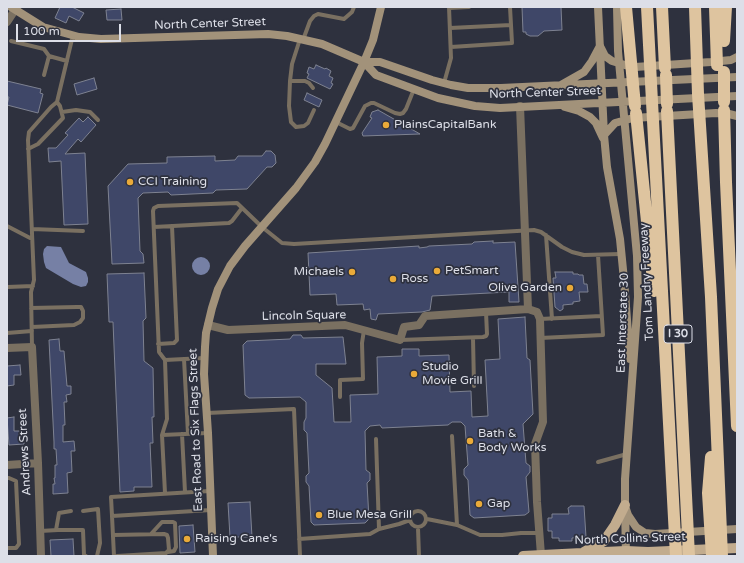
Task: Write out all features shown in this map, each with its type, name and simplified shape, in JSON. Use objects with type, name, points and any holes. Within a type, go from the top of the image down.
[{"type":"highway","points":[[626,7],[635,110],[670,448]]},
{"type":"highway","name":"Tom Landry Freeway","points":[[647,7],[676,556]]},
{"type":"highway","name":"I 30","points":[[662,7],[689,556]]},
{"type":"highway","points":[[694,7],[711,297],[722,556]]},
{"type":"highway","points":[[715,7],[728,68]]},
{"type":"highway","points":[[726,7],[724,31],[728,68],[726,182],[737,426]]},
{"type":"highway","points":[[712,556],[708,492],[712,448],[716,431]]},
{"type":"main road","name":"East Road to Six Flags Street","points":[[213,556],[204,374],[205,340],[212,308],[218,289],[230,266],[245,246],[296,188],[315,162],[336,122],[364,62],[373,40],[381,7]]},
{"type":"main road","points":[[598,7],[604,135],[607,167],[622,254],[632,390]]},
{"type":"main road","name":"East Interstate 30","points":[[617,7],[618,51],[637,256],[638,297],[627,454],[625,505],[626,554]]},
{"type":"main road","name":"North Center Street","points":[[14,8],[43,27],[73,36],[101,39],[268,34],[287,36],[322,44],[364,62],[380,62],[424,78],[459,87],[483,88],[560,86],[613,83],[728,68]]},
{"type":"main road","points":[[600,46],[605,56],[612,61],[635,67],[728,68]]},
{"type":"main road","points":[[560,86],[584,72],[592,62],[600,46]]},
{"type":"main road","name":"North Center Street","points":[[364,62],[376,75],[438,98],[474,106],[500,108],[614,102],[728,106]]},
{"type":"main road","points":[[554,104],[579,111],[590,117],[596,123],[605,144]]},
{"type":"main road","points":[[604,135],[615,123],[628,119],[716,113],[728,106]]},
{"type":"main road","points":[[625,505],[628,515],[636,527],[645,533],[655,534],[737,529]]},
{"type":"main road","points":[[582,553],[604,541],[615,525],[625,505]]},
{"type":"main road","name":"North Collins Street","points":[[523,556],[582,553],[626,554],[737,548]]},
{"type":"street","points":[[7,22],[14,8]]},
{"type":"street","points":[[520,106],[528,309]]},
{"type":"street","points":[[400,340],[404,327],[419,325],[424,316],[528,309],[537,312],[540,319],[543,422],[535,444],[541,555]]},
{"type":"street","name":"Lincoln Square","points":[[208,325],[228,330],[345,325],[400,340]]},
{"type":"street","points":[[7,348],[32,347]]},
{"type":"street","name":"Andrews Street","points":[[32,347],[41,556]]},
{"type":"street","points":[[7,465],[38,464]]},
{"type":"lane","points":[[314,110],[308,123],[304,126],[296,127],[291,122],[289,106],[290,81],[294,60],[314,16],[318,14],[344,19],[352,12],[354,7]]},
{"type":"lane","points":[[444,83],[451,58],[449,8],[469,7]]},
{"type":"lane","points":[[451,47],[512,43],[510,7]]},
{"type":"lane","points":[[450,28],[511,25]]},
{"type":"lane","points":[[32,347],[31,292],[34,280],[28,149],[29,132],[57,102],[73,36]]},
{"type":"lane","points":[[11,41],[44,49],[49,56],[67,61]]},
{"type":"lane","points":[[44,75],[49,56]]},
{"type":"lane","points":[[290,81],[309,82],[313,88]]},
{"type":"lane","points":[[336,122],[353,128],[365,106],[371,103],[395,113],[403,113],[414,89]]},
{"type":"lane","points":[[28,149],[38,144],[63,118],[60,106],[57,102]]},
{"type":"lane","points":[[62,112],[76,110],[90,112],[98,120]]},
{"type":"lane","points":[[165,493],[162,435],[167,420],[165,360],[159,352],[158,344],[154,208],[158,206],[237,203],[262,227],[282,243],[294,244],[534,230],[541,232],[562,247],[572,252],[584,255],[622,254]]},
{"type":"lane","points":[[154,227],[229,223],[242,208]]},
{"type":"lane","points":[[7,226],[32,239]]},
{"type":"lane","points":[[158,344],[174,343],[177,340],[172,226]]},
{"type":"lane","points":[[32,230],[83,230]]},
{"type":"lane","points":[[546,235],[552,319]]},
{"type":"lane","points":[[540,338],[603,335],[598,255]]},
{"type":"lane","points":[[7,287],[33,286]]},
{"type":"lane","points":[[7,333],[74,325],[80,322],[83,318],[83,311],[81,307],[31,308]]},
{"type":"lane","points":[[400,340],[484,337],[487,334],[486,312]]},
{"type":"lane","points":[[540,319],[601,316]]},
{"type":"lane","points":[[340,397],[340,380],[363,379],[362,343],[364,330]]},
{"type":"lane","points":[[472,338],[474,386]]},
{"type":"lane","points":[[165,360],[204,358]]},
{"type":"lane","points":[[184,359],[188,434]]},
{"type":"lane","points":[[207,413],[294,409],[300,556]]},
{"type":"lane","points":[[162,435],[208,433]]},
{"type":"lane","points":[[182,434],[185,492]]},
{"type":"lane","points":[[452,436],[457,526]]},
{"type":"lane","points":[[376,439],[379,529]]},
{"type":"lane","points":[[598,462],[627,454]]},
{"type":"lane","points":[[7,478],[16,481],[19,544],[16,548],[7,548]]},
{"type":"lane","points":[[114,556],[111,497],[210,491]]},
{"type":"lane","points":[[83,511],[98,509],[100,543],[97,556]]},
{"type":"lane","points":[[112,516],[211,510]]},
{"type":"lane","points":[[56,530],[59,513],[72,511]]},
{"type":"lane","points":[[415,511],[420,511],[425,514],[426,519],[425,524],[418,528],[412,524],[410,520],[411,515],[415,511]]},
{"type":"lane","points":[[426,519],[457,526],[480,535],[521,533],[540,534]]},
{"type":"lane","points":[[299,539],[370,534],[379,529],[410,520]]},
{"type":"lane","points":[[117,556],[164,554],[174,551],[176,547],[173,522],[162,522],[151,534]]},
{"type":"lane","points":[[418,528],[419,556]]},
{"type":"lane","points":[[40,532],[56,530],[83,530],[84,555],[86,556]]},
{"type":"lane","points":[[113,535],[164,534],[167,535],[168,538],[168,552]]},
{"type":"water","points":[[47,246],[61,247],[69,263],[86,272],[88,282],[86,286],[81,287],[73,284],[46,268],[43,254],[44,249]]},
{"type":"water","points":[[197,257],[205,257],[210,262],[208,273],[205,275],[197,275],[192,270],[192,262]]},
{"type":"building","points":[[60,7],[72,7],[84,13],[79,21],[69,16],[66,23],[55,18]]},
{"type":"building","points":[[522,7],[561,7],[562,30],[544,31],[538,36],[530,36],[526,34],[526,32],[523,32]]},
{"type":"building","points":[[121,9],[122,20],[107,20],[106,10]]},
{"type":"building","points":[[316,65],[331,71],[329,76],[333,78],[331,83],[333,84],[330,89],[307,78],[309,74],[307,73],[309,67],[314,69]]},
{"type":"building","points":[[94,78],[97,89],[77,95],[74,84]]},
{"type":"building","points":[[7,81],[41,89],[40,93],[43,94],[38,113],[7,105],[9,97],[7,97]]},
{"type":"building","points":[[307,93],[322,100],[319,107],[304,100]]},
{"type":"building","name":"PlainsCapitalBank","points":[[378,110],[420,134],[363,136],[362,133],[372,118],[370,117],[372,112]]},
{"type":"building","points":[[88,117],[96,125],[81,142],[78,139],[65,154],[85,153],[88,224],[64,225],[61,161],[49,162],[48,148],[56,148],[68,135],[65,133],[79,118],[83,122]]},
{"type":"building","points":[[266,151],[271,151],[275,155],[276,163],[272,167],[267,167],[247,189],[216,190],[213,193],[171,195],[168,192],[143,193],[138,198],[140,251],[143,254],[144,263],[112,264],[108,186],[128,164],[167,163],[167,157],[215,156],[215,161],[235,160],[238,156],[262,156]]},
{"type":"building","points":[[493,241],[493,243],[515,242],[519,302],[509,302],[509,292],[432,296],[430,310],[422,312],[378,314],[376,320],[371,319],[370,309],[364,310],[363,304],[337,305],[336,294],[310,295],[308,253],[419,246],[419,248]]},
{"type":"building","name":"Olive Garden","points":[[555,272],[573,272],[573,274],[583,275],[584,284],[587,284],[588,292],[579,292],[580,301],[573,302],[573,304],[563,305],[563,309],[560,311],[555,307],[553,278],[556,278]]},
{"type":"building","points":[[144,273],[146,318],[143,321],[144,361],[153,368],[153,443],[150,443],[152,487],[134,487],[134,491],[120,492],[113,322],[109,322],[107,274]]},
{"type":"building","points":[[525,317],[527,358],[530,360],[533,414],[523,424],[526,463],[530,466],[530,472],[526,477],[529,512],[525,515],[474,518],[470,515],[468,480],[464,475],[464,469],[468,465],[465,426],[461,422],[452,422],[448,425],[382,428],[380,425],[370,426],[365,431],[366,470],[370,473],[370,480],[367,483],[369,519],[365,523],[314,525],[311,522],[309,486],[306,482],[306,476],[309,473],[307,433],[304,430],[306,402],[300,397],[249,398],[245,395],[243,345],[247,341],[290,339],[293,335],[301,335],[303,338],[343,337],[346,364],[316,364],[316,375],[332,388],[334,422],[351,422],[350,395],[378,394],[377,357],[402,356],[402,349],[419,349],[419,356],[449,355],[450,392],[471,391],[472,417],[488,416],[485,360],[500,359],[498,319]]},
{"type":"building","points":[[59,339],[60,351],[64,351],[67,386],[71,386],[71,394],[66,395],[67,402],[64,402],[65,425],[63,425],[63,442],[74,441],[75,451],[71,451],[72,472],[67,473],[68,493],[53,494],[53,484],[55,484],[55,465],[57,465],[56,449],[54,449],[49,340]]},
{"type":"building","points":[[20,365],[21,375],[14,375],[14,385],[7,386],[7,366]]},
{"type":"building","points":[[14,417],[14,431],[23,431],[24,444],[9,445],[7,418]]},
{"type":"building","points":[[250,502],[252,537],[230,537],[228,503]]},
{"type":"building","points":[[571,506],[584,506],[586,537],[572,538],[572,541],[559,541],[559,538],[552,538],[552,531],[548,531],[548,518],[552,518],[552,514],[569,514],[568,508]]},
{"type":"building","name":"Raising Cane's","points":[[193,525],[195,552],[180,553],[179,526]]},
{"type":"building","points":[[73,539],[74,556],[51,556],[50,540]]},
{"type":"place","name":"PlainsCapitalBank","points":[[386,125]]},
{"type":"place","name":"CCI Training","points":[[130,182]]},
{"type":"place","name":"PetSmart","points":[[437,271]]},
{"type":"place","name":"Michaels","points":[[352,272]]},
{"type":"place","name":"Ross","points":[[393,279]]},
{"type":"place","name":"Olive Garden","points":[[570,288]]},
{"type":"place","name":"Studio Movie Grill","points":[[414,374]]},
{"type":"place","name":"Bath & Body Works","points":[[470,441]]},
{"type":"place","name":"Gap","points":[[479,504]]},
{"type":"place","name":"Blue Mesa Grill","points":[[319,515]]},
{"type":"place","name":"Raising Cane's","points":[[187,539]]}]
